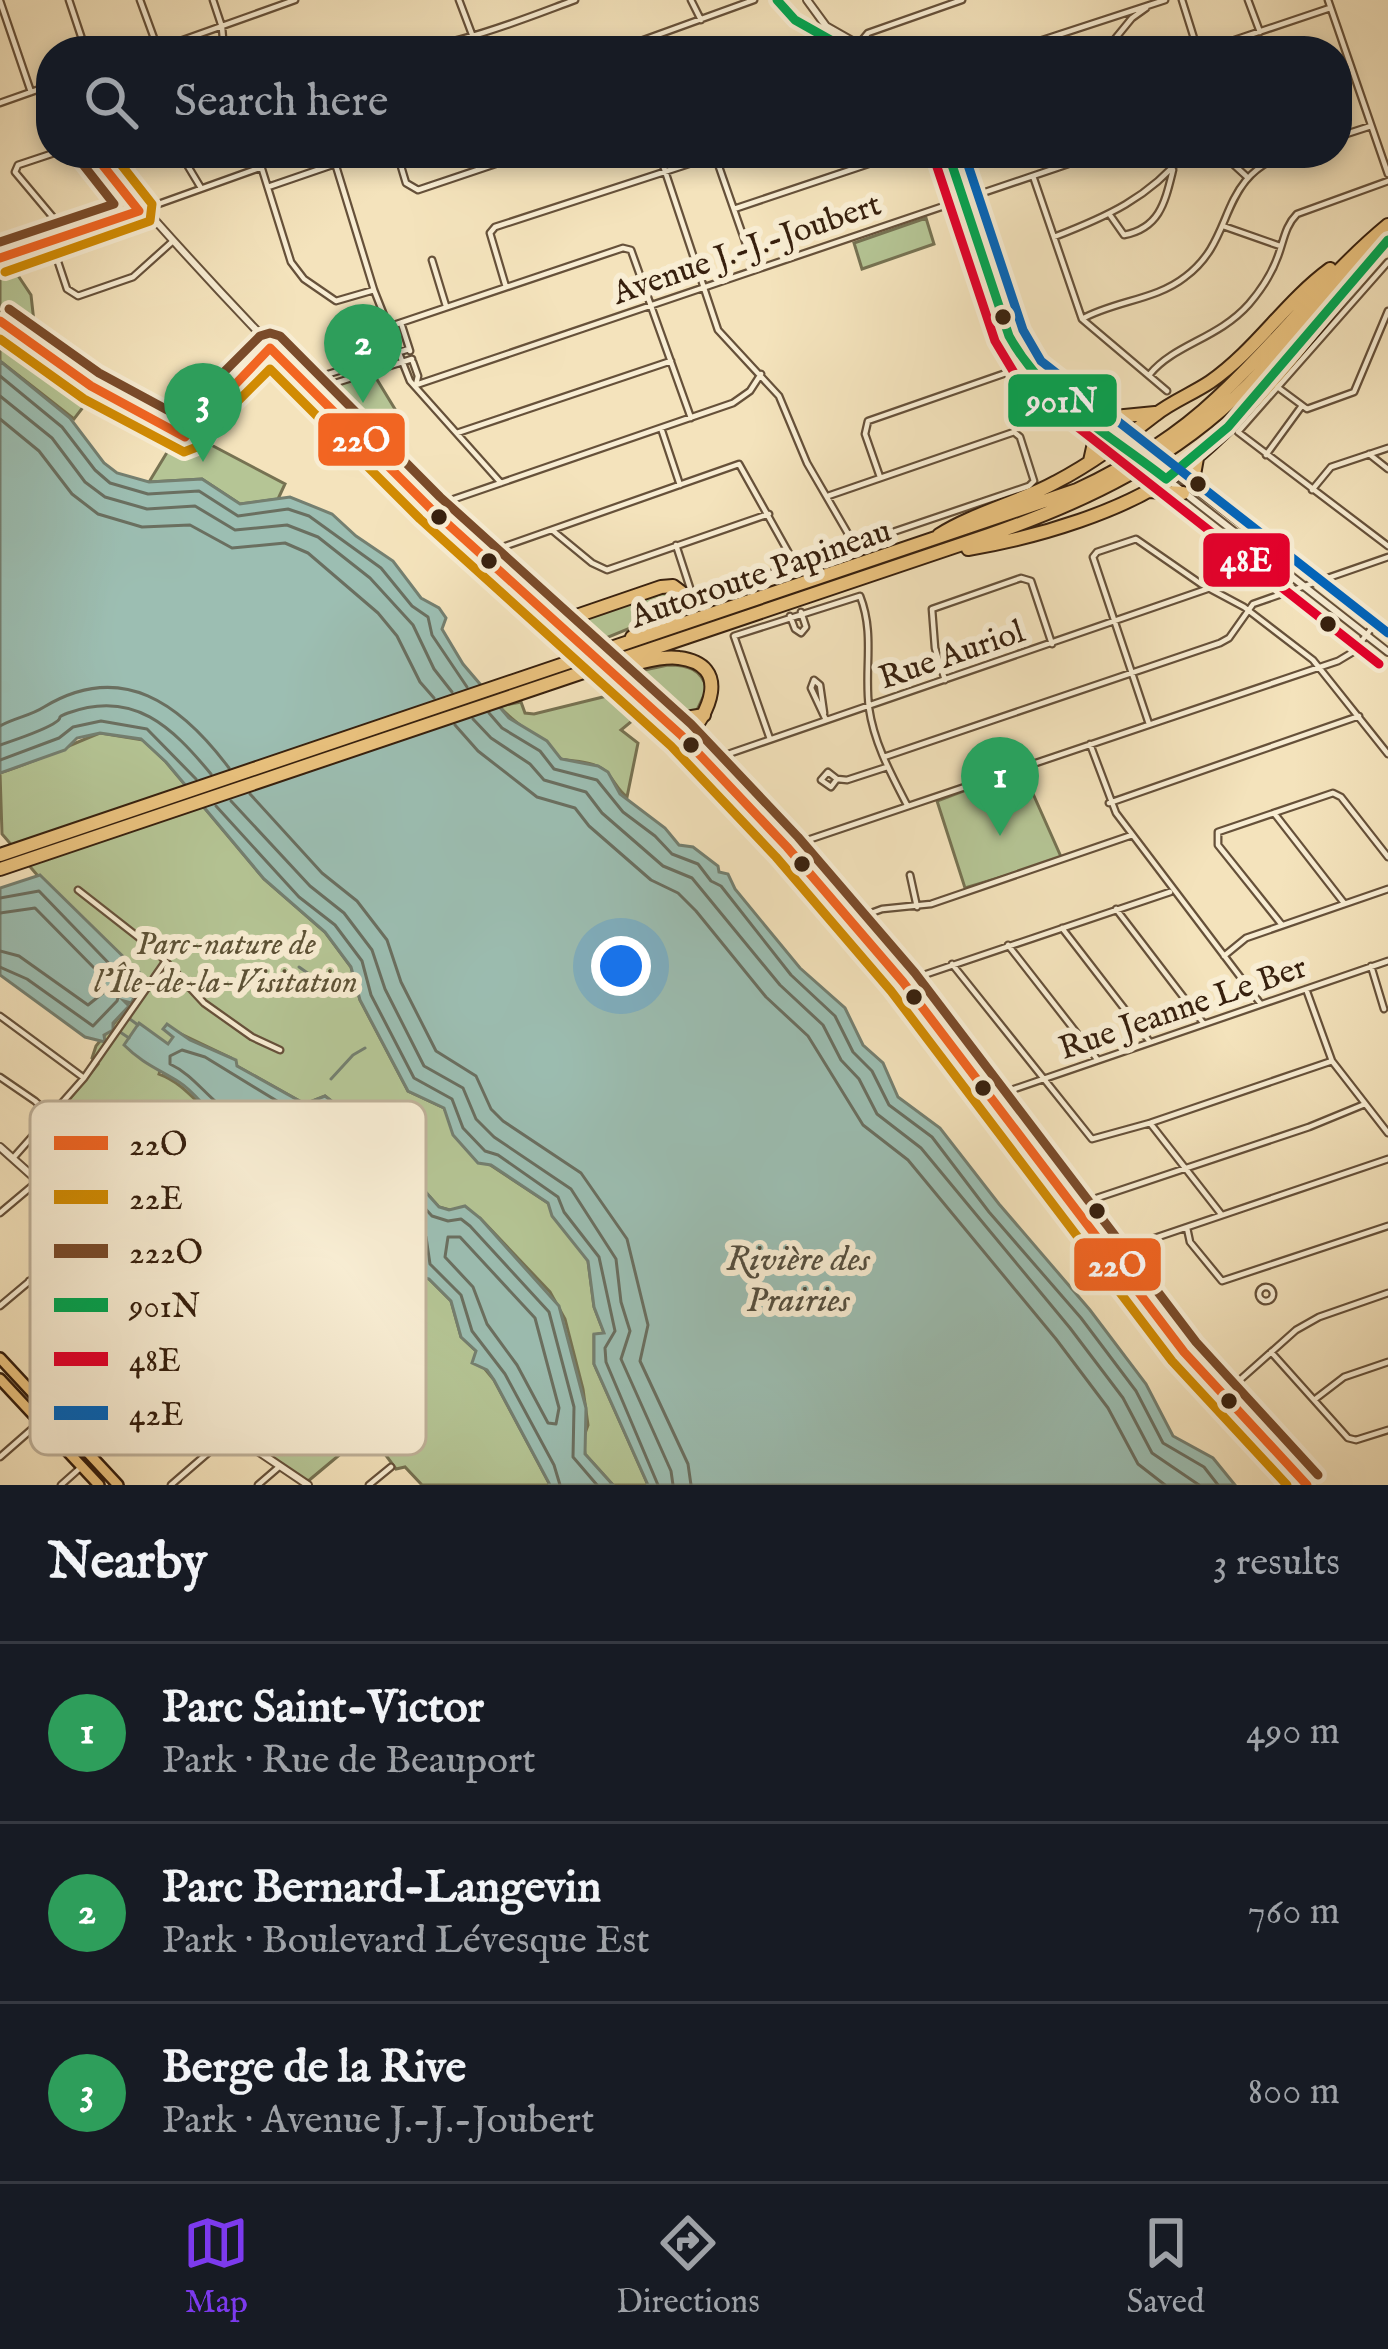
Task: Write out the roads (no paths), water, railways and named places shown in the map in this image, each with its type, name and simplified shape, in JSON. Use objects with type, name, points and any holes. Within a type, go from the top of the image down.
[{"type":"highway","points":[[923,551],[960,522],[1050,486],[1128,443],[1156,413],[1231,366],[1308,285],[1385,235]]},
{"type":"highway","points":[[1148,491],[1167,473],[1197,457],[1249,404],[1385,235]]},
{"type":"highway","name":"Autoroute Papineau","points":[[0,869],[167,806],[513,690],[605,652],[1068,506],[1166,454],[1246,386],[1385,235]]},
{"type":"highway","points":[[1090,461],[1098,420],[1156,413]]},
{"type":"highway","points":[[923,551],[998,544],[1148,491],[1188,490],[1197,457]]},
{"type":"highway","name":"Autoroute Papineau","points":[[513,690],[585,672],[923,551]]},
{"type":"highway","points":[[556,623],[661,587],[676,587],[682,595],[680,612],[605,652]]},
{"type":"highway","points":[[574,639],[580,614]]},
{"type":"highway","points":[[585,672],[674,657],[704,670],[712,701],[686,739]]},
{"type":"highway","points":[[643,700],[680,719],[704,715]]},
{"type":"highway","name":"Autoroute Papineau","points":[[0,855],[167,806]]},
{"type":"main road","points":[[0,1358],[30,1391]]},
{"type":"main road","points":[[0,1379],[30,1411]]},
{"type":"main road","points":[[71,1455],[99,1485]]},
{"type":"main road","points":[[90,1455],[118,1485]]},
{"type":"street","points":[[69,0],[81,36]]},
{"type":"street","points":[[140,0],[151,36]]},
{"type":"street","points":[[213,0],[223,36]]},
{"type":"street","points":[[459,0],[473,36]]},
{"type":"street","points":[[476,36],[575,0]]},
{"type":"street","points":[[691,0],[701,20]]},
{"type":"street","points":[[658,36],[754,0]]},
{"type":"street","points":[[777,0],[795,20],[829,36]]},
{"type":"street","points":[[807,0],[839,36]]},
{"type":"street","points":[[868,36],[962,0]]},
{"type":"street","points":[[1055,36],[1166,0]]},
{"type":"street","points":[[1182,0],[1195,36]]},
{"type":"street","points":[[1249,0],[1260,32]]},
{"type":"street","points":[[0,1],[32,92]]},
{"type":"street","points":[[196,36],[293,1]]},
{"type":"street","points":[[1251,36],[1329,4],[1340,36]]},
{"type":"street","points":[[1117,36],[1150,5]]},
{"type":"street","points":[[1150,374],[1164,359],[1210,337],[1240,313],[1265,282],[1289,222],[1300,212],[1388,177],[1352,72]]},
{"type":"street","points":[[0,103],[36,91]]},
{"type":"street","points":[[1352,132],[1372,126]]},
{"type":"street","points":[[36,159],[17,165],[15,172],[68,235]]},
{"type":"street","points":[[105,168],[139,211],[153,218],[270,348],[430,508],[686,739],[787,847],[903,982],[1184,1352],[1306,1485]]},
{"type":"street","points":[[189,168],[201,188]]},
{"type":"street","points":[[0,258],[259,168]]},
{"type":"street","points":[[262,168],[291,262],[304,279],[336,302],[374,290]]},
{"type":"street","points":[[268,187],[323,168]]},
{"type":"street","points":[[336,168],[374,290],[403,362],[416,386],[501,483]]},
{"type":"street","points":[[402,168],[406,183],[418,190],[483,168]]},
{"type":"street","points":[[506,287],[492,245],[490,233],[495,227],[668,168]]},
{"type":"street","points":[[720,168],[755,270]]},
{"type":"street","points":[[734,209],[857,168]]},
{"type":"street","points":[[955,168],[1028,351],[1098,420]]},
{"type":"street","points":[[962,168],[1011,341],[1026,367],[1167,473],[1388,652]]},
{"type":"street","name":"Avenue J.-J.-Joubert","points":[[416,386],[1052,168]]},
{"type":"street","points":[[1054,238],[1143,196],[1173,168]]},
{"type":"street","points":[[1110,215],[1124,235],[1155,222],[1174,168]]},
{"type":"street","points":[[1237,168],[1246,176]]},
{"type":"street","points":[[1082,319],[1184,279],[1203,261],[1246,176],[1261,168]]},
{"type":"street","points":[[664,169],[718,330],[779,396],[807,463],[854,544]]},
{"type":"street","points":[[1033,176],[1082,319],[1167,391]]},
{"type":"street","points":[[1223,226],[1281,246]]},
{"type":"street","points":[[51,241],[68,290],[78,296],[133,277],[173,241]]},
{"type":"street","points":[[391,326],[622,248],[631,250],[691,418]]},
{"type":"street","points":[[432,260],[446,307]]},
{"type":"street","points":[[1387,264],[1238,434],[1388,546]]},
{"type":"street","points":[[1276,386],[1309,408],[1356,391],[1388,311]]},
{"type":"street","points":[[0,321],[91,386],[178,435],[192,434],[270,348]]},
{"type":"street","points":[[400,323],[418,376],[416,386]]},
{"type":"street","points":[[305,381],[409,349]]},
{"type":"street","points":[[313,390],[412,359]]},
{"type":"street","points":[[457,433],[671,361]]},
{"type":"street","points":[[880,477],[865,434],[868,421],[1026,367]]},
{"type":"street","points":[[430,508],[733,403],[750,391],[761,374]]},
{"type":"street","points":[[1266,455],[1301,406]]},
{"type":"street","points":[[662,428],[680,485]]},
{"type":"street","points":[[676,545],[697,598],[1034,482],[1014,432],[828,496]]},
{"type":"street","points":[[1312,490],[1331,467],[1388,448]]},
{"type":"street","points":[[1369,454],[1388,469]]},
{"type":"street","points":[[480,555],[739,464],[795,565]]},
{"type":"street","points":[[1188,490],[1388,634]]},
{"type":"street","points":[[552,530],[601,569],[769,514]]},
{"type":"street","points":[[1149,724],[1094,555],[1141,540],[1208,588],[1247,609],[1320,667],[1388,754]]},
{"type":"street","points":[[884,757],[1223,643],[1247,609],[1388,557]]},
{"type":"street","points":[[945,680],[935,648],[931,613],[935,607],[1028,578],[1052,644]]},
{"type":"street","name":"Rue Auriol","points":[[708,761],[825,716],[869,706],[1208,588]]},
{"type":"street","points":[[770,739],[734,638],[856,595],[863,601],[871,640],[869,706],[887,767],[907,805]]},
{"type":"street","points":[[790,616],[795,629],[803,632],[802,612]]},
{"type":"street","points":[[787,847],[1348,657],[1375,624]]},
{"type":"street","points":[[814,680],[820,685],[825,716],[811,688],[814,680]]},
{"type":"street","points":[[1109,802],[1359,716]]},
{"type":"street","points":[[1090,744],[1109,802],[1261,1004]]},
{"type":"street","points":[[837,779],[887,767]]},
{"type":"street","points":[[1282,925],[1216,838],[1218,832],[1333,793],[1388,857]]},
{"type":"street","points":[[1274,813],[1344,904]]},
{"type":"street","points":[[852,920],[882,909],[917,907],[1132,835]]},
{"type":"street","points":[[910,874],[917,907]]},
{"type":"street","points":[[1224,956],[1246,938],[1388,889]]},
{"type":"street","points":[[77,890],[165,962],[203,1004],[251,1037],[280,1050]]},
{"type":"street","points":[[903,982],[1172,891]]},
{"type":"street","points":[[1117,910],[1204,1024]]},
{"type":"street","points":[[1062,928],[1150,1042]]},
{"type":"street","points":[[1008,946],[1098,1060]]},
{"type":"street","name":"Rue Jeanne Le Ber","points":[[991,1097],[1388,961]]},
{"type":"street","points":[[64,1101],[165,962]]},
{"type":"street","points":[[952,964],[1092,1139],[1150,1124],[1332,1061]]},
{"type":"street","points":[[1372,966],[1384,1010]]},
{"type":"street","points":[[1306,989],[1332,1061],[1388,1133]]},
{"type":"street","points":[[0,1016],[84,1078]]},
{"type":"street","points":[[0,1077],[33,1101]]},
{"type":"street","points":[[1075,1205],[1310,1127],[1365,1104]]},
{"type":"street","points":[[1150,1124],[1222,1216]]},
{"type":"street","points":[[14,1157],[30,1139]]},
{"type":"street","points":[[0,1147],[30,1173]]},
{"type":"street","points":[[1115,1259],[1146,1241],[1388,1159]]},
{"type":"street","points":[[0,1213],[30,1188]]},
{"type":"street","points":[[1186,1228],[1190,1242],[1222,1281],[1388,1226]]},
{"type":"street","points":[[1259,1270],[1264,1288]]},
{"type":"street","points":[[0,1306],[29,1281]]},
{"type":"street","points":[[1222,1395],[1296,1330],[1388,1293]]},
{"type":"street","points":[[1270,1352],[1348,1438],[1388,1430]]},
{"type":"street","points":[[1314,1400],[1344,1377],[1388,1362]]},
{"type":"street","points":[[0,1457],[30,1431]]},
{"type":"street","points":[[171,1485],[206,1455]]},
{"type":"street","points":[[264,1455],[308,1485]]},
{"type":"street","points":[[258,1485],[280,1466]]},
{"type":"street","points":[[61,1485],[82,1467]]},
{"type":"street","points":[[369,1485],[391,1467]]},
{"type":"water","name":"Rivière des Prairies","points":[[0,361],[70,418],[117,473],[149,482],[202,479],[240,504],[290,497],[332,514],[393,561],[421,598],[439,608],[446,618],[442,629],[463,664],[509,718],[547,741],[561,759],[608,772],[620,794],[665,828],[679,845],[693,847],[718,866],[719,872],[728,874],[800,968],[845,1008],[863,1045],[883,1063],[898,1097],[940,1128],[1090,1310],[1146,1384],[1173,1436],[1213,1458],[1235,1485],[648,1485],[594,1364],[594,1334],[604,1333],[594,1307],[588,1261],[552,1216],[548,1203],[491,1165],[478,1163],[453,1135],[444,1108],[408,1091],[360,1000],[351,967],[325,932],[264,879],[166,762],[141,739],[100,733],[77,738],[65,750],[0,773]]},
{"type":"water","points":[[40,875],[139,972],[129,994],[134,998],[131,1003],[124,1001],[129,1006],[104,1035],[105,1042],[85,1037],[0,975],[0,888]]},
{"type":"water","points":[[139,1023],[168,1044],[173,1037],[163,1029],[167,1024],[300,1101],[199,1101],[124,1045]]},
{"type":"water","points":[[426,1192],[439,1207],[465,1206],[480,1218],[559,1306],[586,1408],[585,1454],[613,1485],[550,1485],[494,1380],[487,1370],[472,1363],[476,1351],[461,1337],[451,1301],[429,1279]]},
{"type":"waterway","points":[[299,967],[309,974]]},
{"type":"waterway","points":[[123,1014],[138,1025]]},
{"type":"waterway","points":[[114,1028],[129,1038]]},
{"type":"waterway","points":[[331,1079],[365,1048]]},
{"type":"place","name":"Parc Bernard-Langevin","points":[[363,403]]},
{"type":"place","name":"Berge de la Rive","points":[[203,462]]},
{"type":"place","name":"Parc Saint-Victor","points":[[1000,836]]},
{"type":"park label","name":"Parc-nature de l'Île-de-la-Visitation","points":[[226,961]]}]
